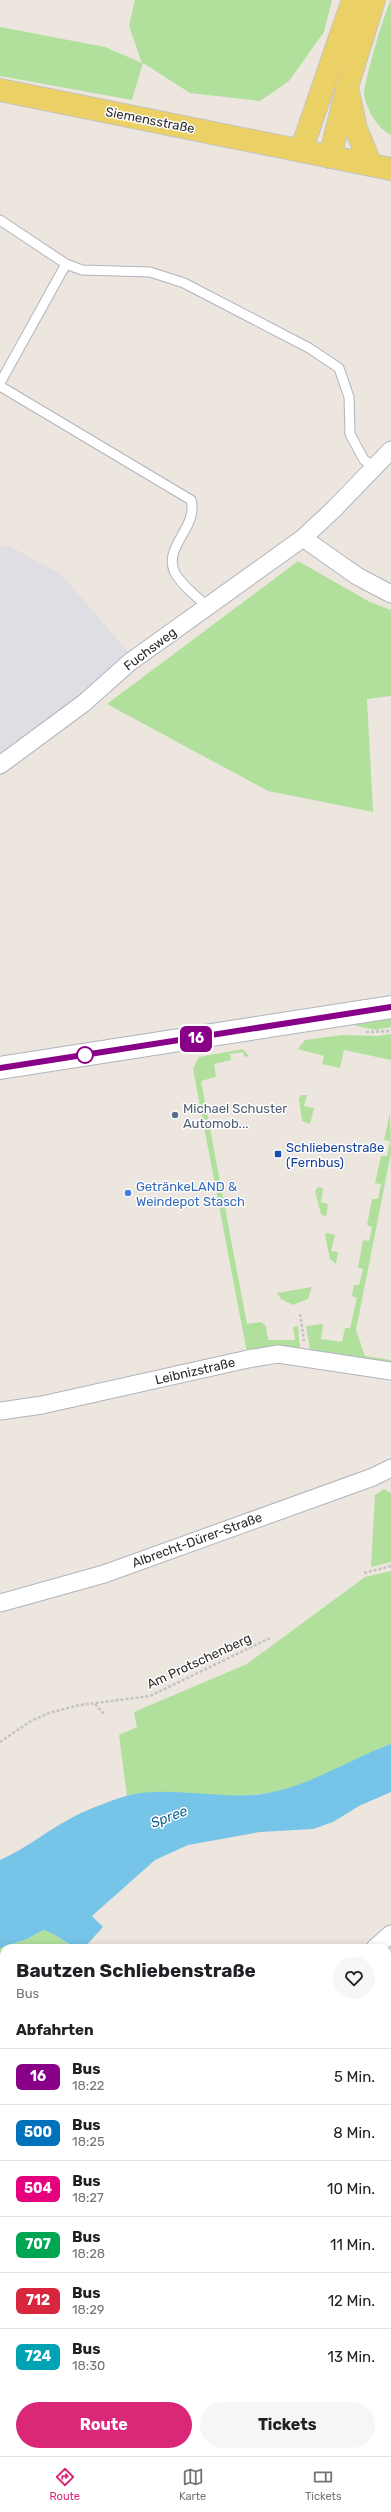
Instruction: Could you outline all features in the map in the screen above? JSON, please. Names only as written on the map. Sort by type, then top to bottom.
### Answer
[{"type":"main road","points":[[301,151],[353,0]]},
{"type":"main road","points":[[330,157],[347,87],[374,0]]},
{"type":"main road","points":[[347,87],[356,129],[381,167]]},
{"type":"main road","name":"Siemensstraße","points":[[0,90],[381,167]]},
{"type":"main road","points":[[0,1068],[391,1007]]},
{"type":"street","name":"Fuchsweg","points":[[0,765],[84,703],[130,662],[303,538],[376,467],[391,450]]},
{"type":"street","points":[[303,538],[357,576],[391,594]]},
{"type":"street","name":"Leibnizstraße","points":[[0,1411],[42,1405],[248,1359],[278,1354],[391,1371]]},
{"type":"street","name":"Albrecht-Dürer-Straße","points":[[0,1603],[104,1574],[374,1478],[391,1468]]},
{"type":"street","points":[[380,1944],[391,1934]]},
{"type":"lane","points":[[0,220],[66,264],[82,270],[150,272],[184,283],[309,348],[339,368],[349,397],[350,434],[364,460],[376,467]]},
{"type":"lane","points":[[66,264],[0,385],[191,500],[194,510],[192,519],[174,549],[172,562],[180,580],[207,607]]},
{"type":"path","points":[[300,1314],[306,1358]]},
{"type":"path","points":[[364,1573],[391,1566]]},
{"type":"path","name":"Am Protschenberg","points":[[0,1742],[31,1721],[49,1713],[80,1705],[150,1696],[270,1638]]},
{"type":"path","points":[[95,1704],[104,1714]]},
{"type":"shaded area","points":[[0,545],[11,547],[62,575],[129,653],[47,723],[0,758]]},
{"type":"green space","points":[[135,0],[332,0],[324,32],[289,81],[260,101],[190,93],[143,63],[132,100],[0,76],[0,27],[105,47],[142,63],[129,26]]},
{"type":"green space","points":[[391,0],[391,135],[381,128],[373,118],[364,95],[375,47]]},
{"type":"green space","points":[[298,561],[370,602],[391,610],[391,696],[367,699],[373,812],[268,791],[107,704]]},
{"type":"green space","points":[[391,1018],[391,1027],[376,1030],[353,1025]]},
{"type":"green space","points":[[391,1034],[391,1060],[344,1050],[340,1068],[322,1064],[324,1056],[298,1049],[305,1040],[343,1035],[377,1036]]},
{"type":"green space","points":[[243,1049],[249,1056],[244,1057],[243,1052],[230,1054],[231,1060],[214,1064],[216,1077],[201,1081],[247,1324],[261,1322],[266,1326],[268,1340],[295,1340],[293,1327],[298,1326],[300,1349],[247,1353],[193,1069],[199,1057]]},
{"type":"green space","points":[[301,1095],[307,1095],[304,1106],[314,1108],[310,1124],[302,1121],[299,1099]]},
{"type":"green space","points":[[390,1113],[391,1153],[356,1330],[365,1356],[391,1360],[391,1365],[310,1350],[306,1326],[323,1324],[321,1339],[342,1342],[345,1328],[350,1328],[357,1298],[352,1296],[354,1285],[359,1285],[363,1269],[358,1268],[363,1240],[369,1241],[372,1227],[367,1225],[372,1199],[378,1199],[381,1184],[375,1183],[381,1156],[387,1156],[390,1141],[384,1140]]},
{"type":"green space","points":[[318,1187],[323,1188],[321,1202],[328,1204],[326,1217],[321,1214],[315,1191]]},
{"type":"green space","points":[[327,1233],[335,1235],[331,1251],[338,1252],[336,1264],[330,1259],[325,1235]]},
{"type":"green space","points":[[312,1287],[308,1299],[293,1305],[281,1299],[277,1293]]},
{"type":"green space","points":[[384,1489],[391,1493],[391,1562],[371,1567],[375,1495]]},
{"type":"green space","points":[[391,1571],[391,1744],[311,1780],[278,1791],[261,1794],[227,1796],[161,1794],[127,1796],[119,1735],[137,1727],[134,1712],[247,1664],[365,1577]]},
{"type":"green space","points":[[43,1930],[52,1932],[68,1944],[12,1944],[27,1939]]},
{"type":"water","name":"Spree","points":[[391,1744],[391,1792],[359,1806],[333,1822],[313,1829],[260,1832],[188,1845],[155,1860],[92,1916],[103,1927],[88,1944],[70,1944],[54,1934],[43,1930],[27,1939],[12,1944],[0,1944],[0,1860],[75,1816],[114,1800],[141,1793],[175,1792],[228,1795],[262,1794],[312,1779]]},
{"type":"bus line","name":"16","points":[[0,1068],[328,1019],[391,1007]]},
{"type":"place","name":"Michael Schuster Automob...","points":[[175,1115]]},
{"type":"place","name":"Schliebenstraße (Fernbus)","points":[[278,1154]]},
{"type":"place","name":"GetränkeLAND & Weindepot Stasch","points":[[128,1193]]}]
